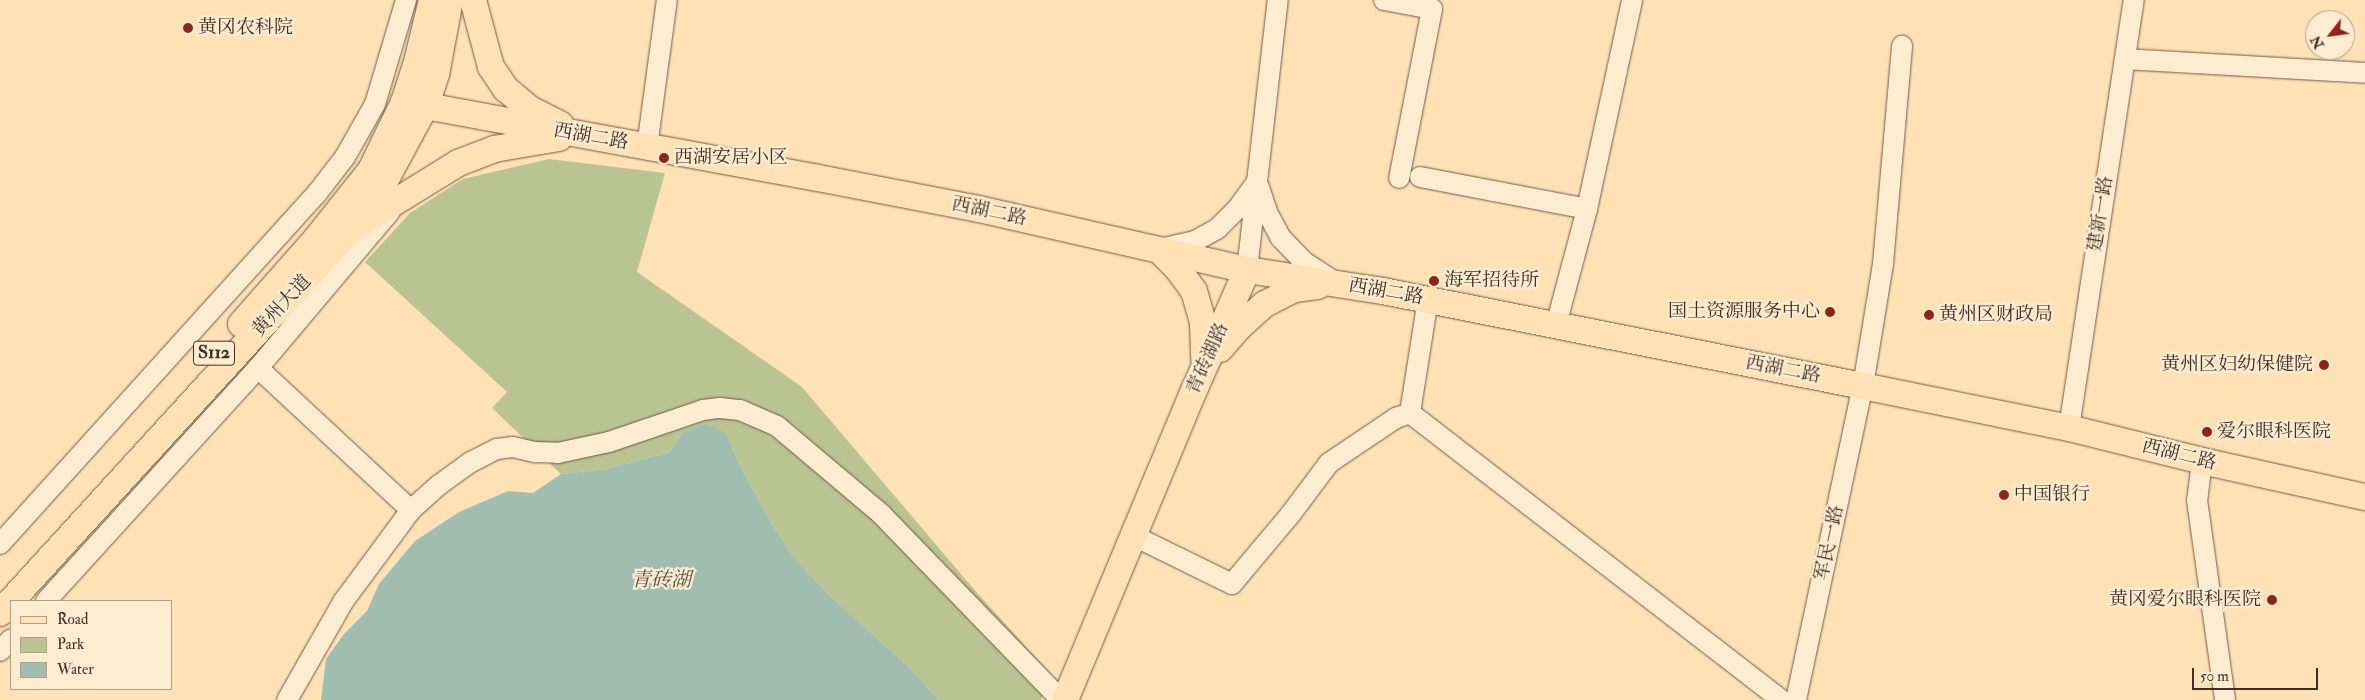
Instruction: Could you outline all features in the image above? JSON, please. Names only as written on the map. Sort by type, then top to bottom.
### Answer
[{"type":"main road","name":"黄州大道","points":[[12,600],[350,230],[387,177],[415,104],[416,66],[432,0]]},
{"type":"main road","name":"黄州大道","points":[[0,586],[316,239],[371,170],[436,74],[450,0]]},
{"type":"main road","points":[[473,0],[491,67],[506,89],[530,109],[581,134]]},
{"type":"main road","name":"西湖二路","points":[[415,104],[503,122],[581,134],[979,209],[1247,270],[1336,283],[1428,300],[1863,386],[2068,428],[2202,461],[2365,496]]},
{"type":"main road","points":[[350,230],[458,163],[494,149],[581,134]]},
{"type":"main road","points":[[1159,250],[1178,269],[1194,291],[1203,323],[1204,366]]},
{"type":"main road","name":"青砖湖路","points":[[1063,700],[1134,536],[1204,366],[1247,270]]},
{"type":"main road","points":[[1204,366],[1238,328],[1265,304],[1294,289],[1336,283]]},
{"type":"main road","name":"黄州大道","points":[[0,613],[10,602]]},
{"type":"street","points":[[0,544],[329,178],[369,117],[388,66],[406,0]]},
{"type":"street","points":[[480,0],[480,28]]},
{"type":"street","points":[[647,147],[667,0]]},
{"type":"street","name":"青砖湖路","points":[[1247,270],[1278,0]]},
{"type":"street","points":[[1384,0],[1432,9],[1399,178]]},
{"type":"street","points":[[1556,325],[1587,209],[1632,0]]},
{"type":"street","name":"建新一路","points":[[2068,428],[2134,0]]},
{"type":"street","name":"军民一路","points":[[1796,700],[1863,386],[1883,264],[1902,46]]},
{"type":"street","points":[[2125,59],[2365,73]]},
{"type":"street","points":[[1420,177],[1587,209]]},
{"type":"street","points":[[1159,250],[1195,241],[1218,228],[1238,208],[1257,181]]},
{"type":"street","points":[[1257,181],[1267,212],[1281,238],[1304,262],[1336,283]]},
{"type":"street","points":[[47,600],[258,368],[401,198]]},
{"type":"street","points":[[1410,413],[1428,300]]},
{"type":"street","points":[[258,368],[411,510]]},
{"type":"street","points":[[287,700],[343,602],[411,510],[439,485],[471,462],[497,449],[513,447],[535,452],[558,453],[609,442],[703,410],[720,408],[740,410],[777,426],[881,514],[1063,700]]},
{"type":"street","points":[[1134,536],[1232,584],[1290,515],[1329,463],[1396,418],[1410,413]]},
{"type":"street","points":[[1410,413],[1782,700]]},
{"type":"street","points":[[2202,461],[2197,500],[2225,700]]},
{"type":"street","points":[[0,651],[10,640]]},
{"type":"green space","points":[[549,159],[665,173],[637,272],[802,387],[978,594],[1051,674],[1041,700],[939,700],[909,667],[830,596],[794,558],[771,523],[739,464],[726,433],[682,433],[670,452],[607,469],[561,474],[492,408],[507,392],[365,262],[410,213],[463,179]]},
{"type":"water","name":"青砖湖","points":[[705,424],[726,433],[739,464],[771,523],[794,558],[830,596],[909,667],[939,700],[321,700],[326,659],[344,634],[367,611],[379,584],[415,541],[459,512],[508,491],[533,493],[561,474],[607,469],[670,452],[682,433]]},
{"type":"place","name":"黄冈农科院","points":[[188,28]]},
{"type":"place","name":"西湖安居小区","points":[[664,158]]},
{"type":"place","name":"海军招待所","points":[[1434,281]]},
{"type":"place","name":"国土资源服务中心","points":[[1830,312]]},
{"type":"place","name":"黄州区财政局","points":[[1929,315]]},
{"type":"place","name":"黄州区妇幼保健院","points":[[2324,365]]},
{"type":"place","name":"爱尔眼科医院","points":[[2207,432]]},
{"type":"place","name":"中国银行","points":[[2004,495]]},
{"type":"place","name":"黄冈爱尔眼科医院","points":[[2272,600]]}]
